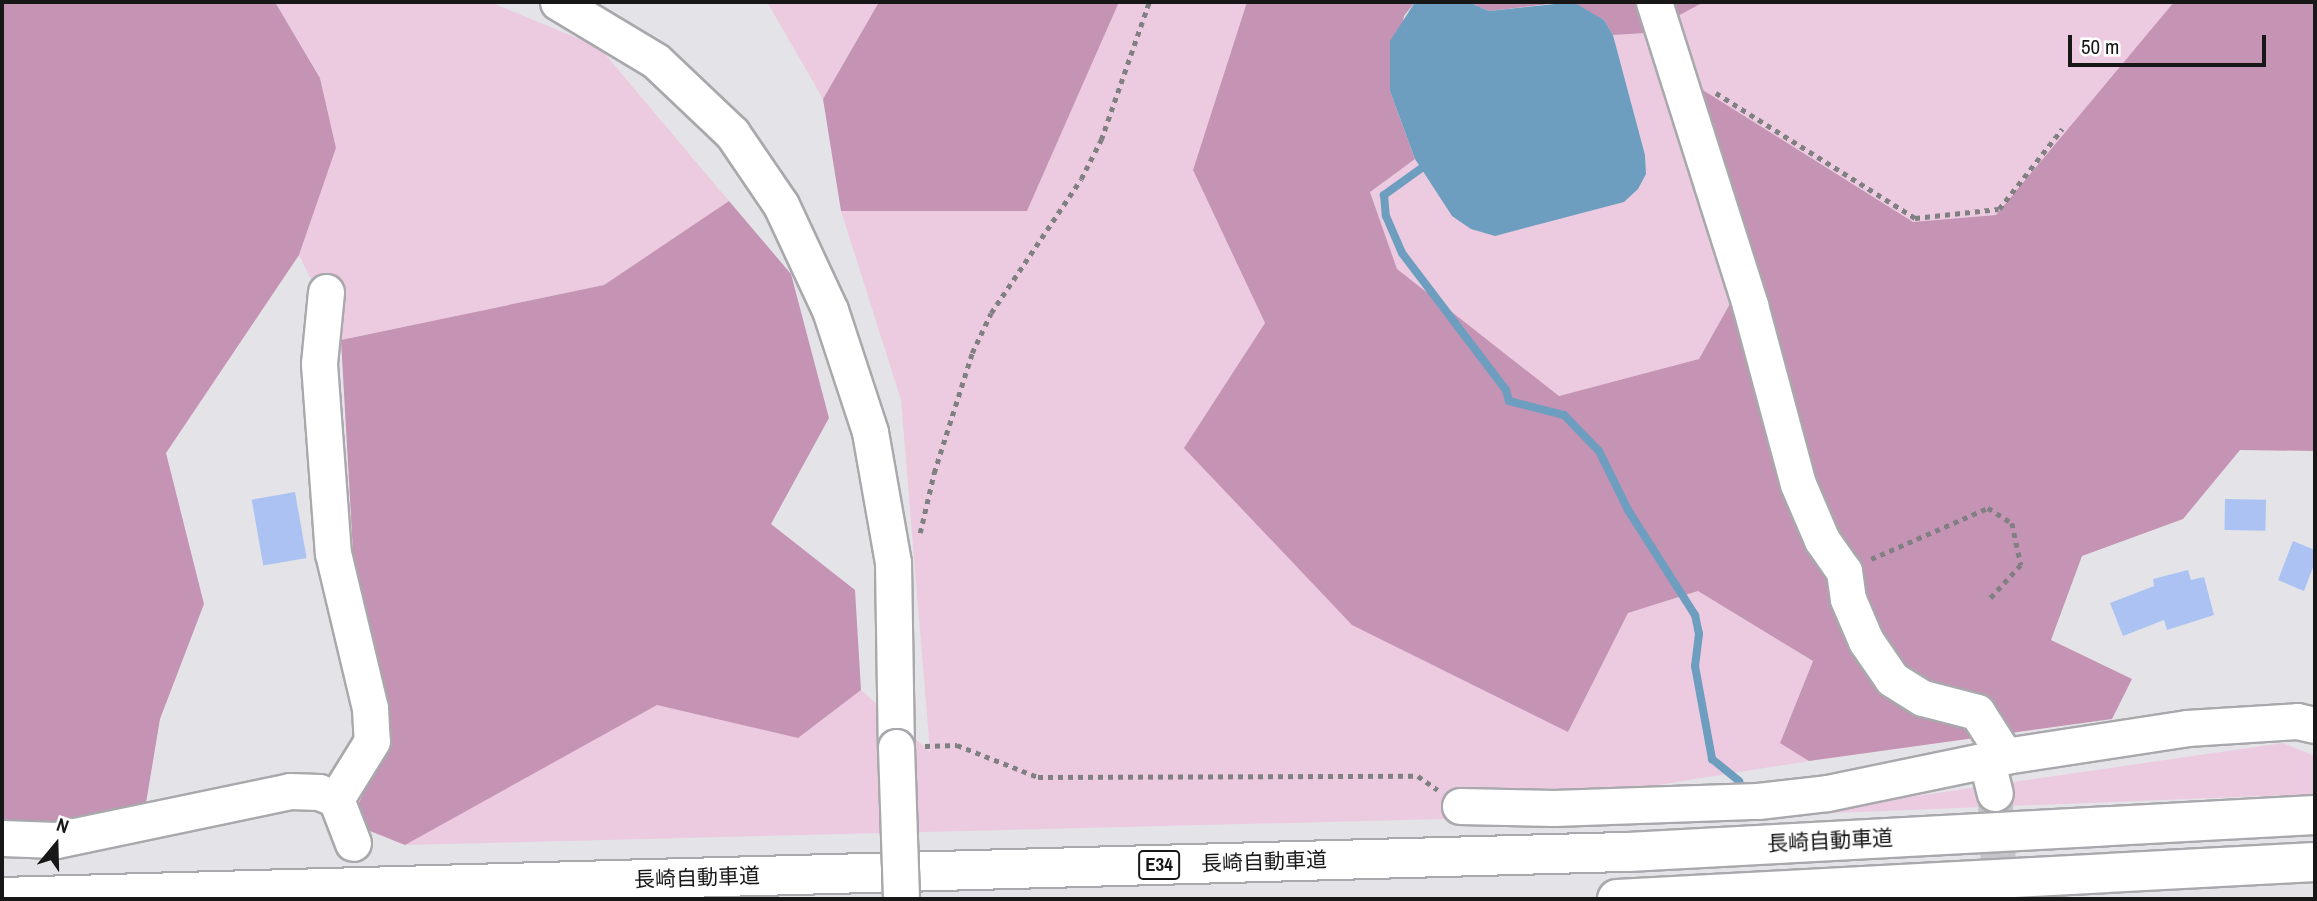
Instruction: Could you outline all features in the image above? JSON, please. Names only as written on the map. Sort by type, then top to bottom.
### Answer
[{"type":"highway","name":"長崎自動車道","points":[[2,897],[1628,852],[2315,815]]},
{"type":"highway","points":[[1617,899],[2315,862]]},
{"type":"street","points":[[558,2],[656,61],[732,133],[781,205],[830,310],[870,432],[893,563],[901,899]]},
{"type":"street","points":[[1654,2],[1750,305],[1798,484],[1822,540],[1844,572],[1848,599],[1866,641],[1892,679],[1923,698],[1978,712],[1996,770]]},
{"type":"street","points":[[326,292],[319,364],[333,553],[370,708],[372,741],[336,799]]},
{"type":"street","points":[[1460,806],[1554,808],[1758,801],[1996,770],[2187,728],[2297,721],[2315,725]]},
{"type":"street","points":[[2,838],[56,840],[290,791],[319,792],[336,799],[353,844]]},
{"type":"path","points":[[893,563],[915,552],[934,473],[972,353],[991,313],[1082,179],[1101,140],[1149,2]]},
{"type":"path","points":[[1673,67],[1915,218],[1999,209],[2062,130]]},
{"type":"path","points":[[1844,572],[1988,508],[2012,523],[2021,565],[1990,599]]},
{"type":"path","points":[[896,747],[957,745],[1038,777],[1418,776],[1460,806]]},
{"type":"shaded area","points":[[2,2],[275,2],[320,78],[336,148],[299,255],[166,453],[204,604],[160,719],[145,809],[51,824],[2,821]]},
{"type":"shaded area","points":[[275,2],[490,2],[599,47],[729,201],[604,285],[341,340],[299,255],[336,148],[320,77]]},
{"type":"shaded area","points":[[767,2],[879,2],[823,99]]},
{"type":"shaded area","points":[[879,2],[1119,2],[1027,211],[841,211],[823,99]]},
{"type":"shaded area","points":[[1119,2],[1247,2],[1193,170],[1265,323],[1184,448],[1568,732],[1628,613],[1698,591],[1813,661],[1780,742],[1809,761],[1445,819],[405,845],[657,704],[798,738],[861,690],[930,752],[901,400],[841,211],[1027,211]]},
{"type":"shaded area","points":[[1247,2],[1415,2],[1404,16],[1390,91],[1415,159],[1370,192],[1397,269],[1559,396],[1699,359],[1736,293],[1655,60],[1913,222],[1996,215],[2174,2],[2315,2],[2315,451],[2240,450],[2183,519],[2082,556],[2051,640],[2132,679],[2112,719],[1809,761],[1780,743],[1813,661],[1698,591],[1628,613],[1568,732],[1352,625],[1184,448],[1265,323],[1193,170]]},
{"type":"shaded area","points":[[1468,2],[1566,2],[1489,11]]},
{"type":"shaded area","points":[[1566,2],[1704,2],[1646,33],[1613,35],[1604,20]]},
{"type":"shaded area","points":[[1704,2],[2174,2],[1996,215],[1913,223],[1656,61],[1736,293],[1699,359],[1559,396],[1397,270],[1370,191],[1415,159],[1422,167],[1646,174],[1645,155],[1613,35],[1646,33]]},
{"type":"shaded area","points":[[729,201],[791,274],[829,418],[771,524],[855,590],[861,690],[798,738],[657,705],[405,845],[350,823],[390,734],[353,552],[341,340],[604,285]]},
{"type":"shaded area","points":[[2283,743],[2315,756],[2315,794],[1784,815]]},
{"type":"water","points":[[1415,2],[1468,2],[1489,11],[1573,2],[1604,20],[1613,35],[1645,155],[1646,174],[1638,189],[1624,202],[1495,236],[1471,229],[1452,216],[1415,159],[1390,91],[1390,41]]},
{"type":"building","points":[[295,492],[307,558],[263,566],[252,500]]},
{"type":"building","points":[[2225,499],[2266,500],[2265,531],[2224,530]]},
{"type":"building","points":[[2293,541],[2315,550],[2315,562],[2304,591],[2278,580]]},
{"type":"building","points":[[2188,570],[2191,580],[2204,577],[2214,615],[2167,630],[2164,620],[2123,636],[2110,603],[2154,586],[2153,579]]},
{"type":"waterway","points":[[1430,162],[1384,195],[1386,216],[1402,253],[1506,390],[1509,401],[1564,415],[1599,451],[1628,510],[1695,615],[1699,634],[1695,666],[1712,759],[1739,781]]},
{"type":"tunnel","points":[[1995,793],[2000,899]]}]
